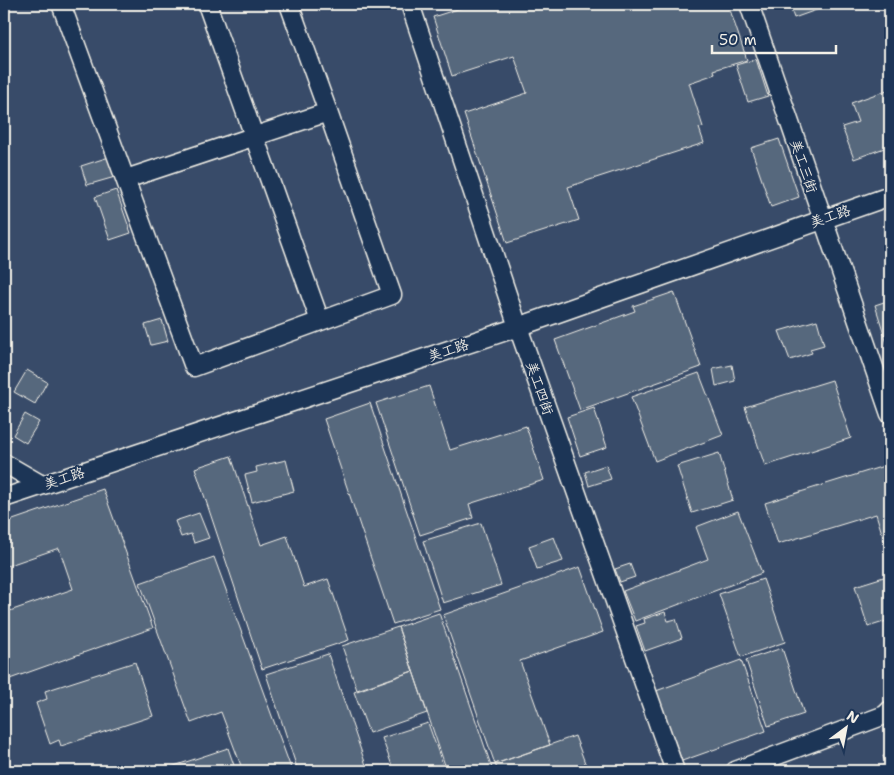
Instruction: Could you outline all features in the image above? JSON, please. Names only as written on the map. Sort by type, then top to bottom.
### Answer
[{"type":"street","points":[[61,4],[194,367],[392,295],[289,4]]},
{"type":"street","points":[[207,4],[320,321]]},
{"type":"street","name":"美工四街","points":[[410,4],[518,327],[674,771]]},
{"type":"street","name":"美工三街","points":[[749,4],[890,414]]},
{"type":"street","points":[[126,179],[328,112]]},
{"type":"street","name":"美工路","points":[[4,498],[518,327],[890,196]]},
{"type":"street","points":[[4,463],[42,485]]},
{"type":"street","points":[[734,771],[886,714],[890,710]]},
{"type":"shaded area","points":[[4,4],[890,4],[890,771],[4,771]]},
{"type":"building","points":[[473,4],[728,4],[747,60],[714,70],[715,74],[689,83],[703,127],[699,128],[704,143],[568,187],[579,220],[507,243],[464,114],[527,93],[514,56],[452,76],[433,17]]},
{"type":"building","points":[[789,4],[833,4],[794,18]]},
{"type":"building","points":[[756,59],[768,96],[748,102],[736,65]]},
{"type":"building","points":[[890,89],[890,146],[854,159],[842,127],[858,122],[851,103]]},
{"type":"building","points":[[779,139],[799,197],[771,207],[751,148]]},
{"type":"building","points":[[109,157],[115,177],[87,185],[81,166]]},
{"type":"building","points":[[116,190],[131,233],[110,240],[95,197]]},
{"type":"building","points":[[674,292],[701,367],[580,410],[555,340],[635,311],[633,306]]},
{"type":"building","points":[[890,300],[890,353],[875,305]]},
{"type":"building","points":[[162,320],[168,341],[151,345],[145,325]]},
{"type":"building","points":[[817,320],[824,345],[810,349],[812,353],[790,360],[779,331]]},
{"type":"building","points":[[732,365],[735,381],[716,386],[713,369]]},
{"type":"building","points":[[27,370],[47,382],[35,404],[14,392]]},
{"type":"building","points":[[699,373],[723,435],[655,461],[631,397]]},
{"type":"building","points":[[832,380],[851,438],[765,466],[745,407]]},
{"type":"building","points":[[429,386],[450,450],[526,426],[544,480],[469,504],[473,518],[420,535],[376,403]]},
{"type":"building","points":[[370,403],[440,609],[393,624],[324,419]]},
{"type":"building","points":[[594,408],[607,447],[580,456],[567,417]]},
{"type":"building","points":[[25,414],[39,422],[26,443],[13,435]]},
{"type":"building","points":[[719,453],[733,500],[692,513],[677,466]]},
{"type":"building","points":[[231,456],[261,545],[287,536],[304,587],[328,579],[349,640],[262,669],[195,468]]},
{"type":"building","points":[[286,460],[294,491],[252,502],[245,475],[257,472],[256,467]]},
{"type":"building","points":[[606,465],[611,479],[589,486],[585,472]]},
{"type":"building","points":[[884,466],[890,486],[890,559],[876,514],[778,544],[765,503]]},
{"type":"building","points":[[103,489],[153,628],[4,681],[4,613],[73,589],[59,548],[4,567],[4,523]]},
{"type":"building","points":[[738,511],[762,573],[635,621],[623,591],[708,559],[696,527]]},
{"type":"building","points":[[199,513],[209,538],[194,543],[191,534],[181,537],[175,521]]},
{"type":"building","points":[[481,523],[501,585],[443,603],[423,541]]},
{"type":"building","points":[[554,537],[563,561],[537,569],[529,546]]},
{"type":"building","points":[[214,557],[292,771],[243,771],[221,712],[191,723],[140,583]]},
{"type":"building","points":[[630,564],[635,577],[620,582],[615,569]]},
{"type":"building","points":[[580,567],[603,632],[520,661],[550,745],[495,764],[443,615]]},
{"type":"building","points":[[890,575],[890,620],[868,627],[855,586]]},
{"type":"building","points":[[763,579],[785,642],[741,657],[719,594]]},
{"type":"building","points":[[665,612],[668,621],[676,619],[682,638],[645,651],[636,626],[645,623],[644,619]]},
{"type":"building","points":[[439,613],[493,771],[447,771],[398,627]]},
{"type":"building","points":[[398,627],[413,671],[357,690],[342,646]]},
{"type":"building","points":[[782,648],[804,714],[768,726],[746,660]]},
{"type":"building","points":[[328,654],[368,771],[298,771],[266,674]]},
{"type":"building","points":[[741,660],[766,731],[682,761],[656,691]]},
{"type":"building","points":[[135,662],[153,716],[61,746],[59,740],[50,744],[36,703],[47,699],[45,691]]},
{"type":"building","points":[[413,671],[427,713],[369,733],[354,692]]},
{"type":"building","points":[[428,723],[445,771],[394,771],[382,738]]},
{"type":"building","points":[[575,736],[588,771],[498,771],[495,764]]},
{"type":"building","points":[[228,748],[236,771],[159,771]]},
{"type":"building","points":[[890,754],[890,771],[888,771],[883,756]]},
{"type":"building","points":[[846,765],[848,771],[826,771]]}]
